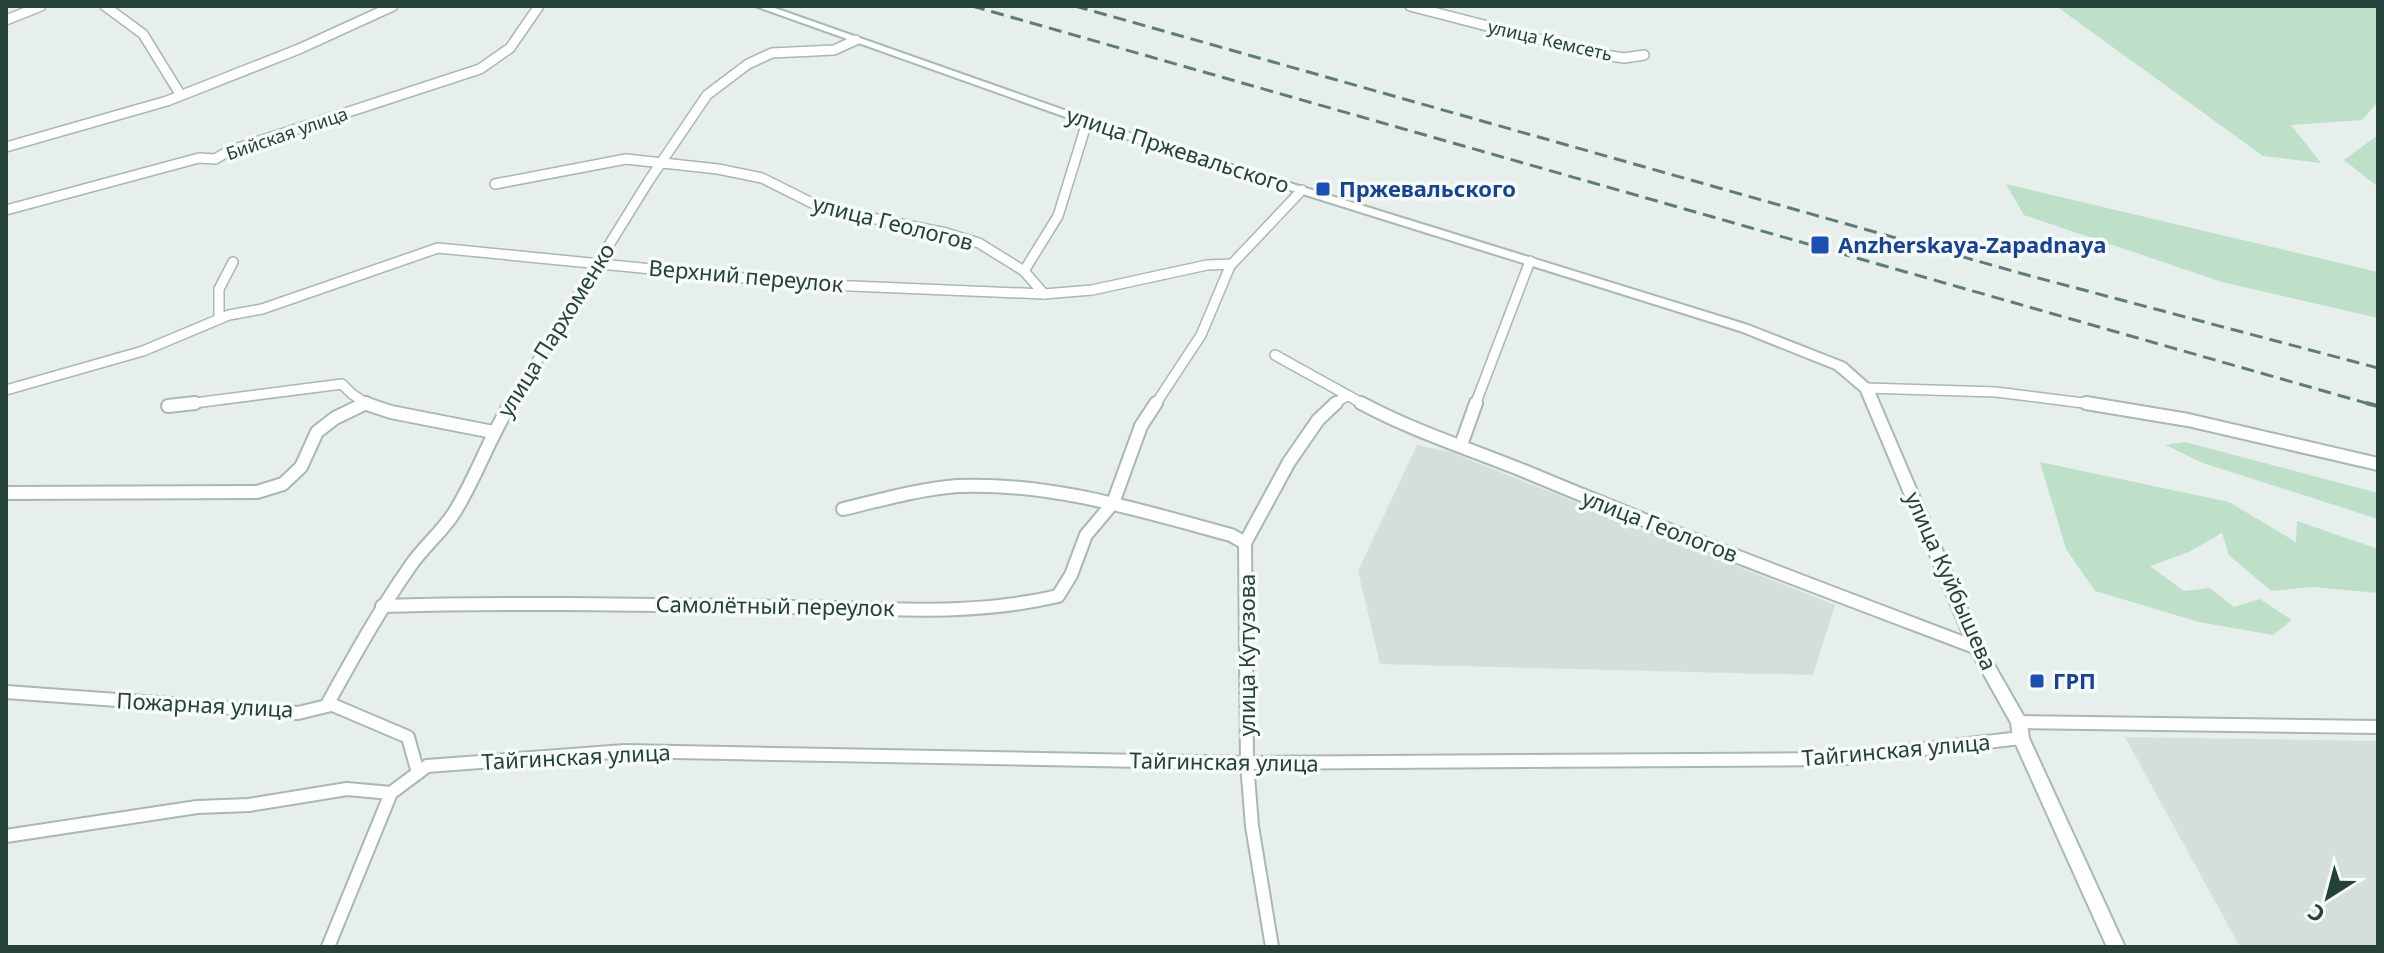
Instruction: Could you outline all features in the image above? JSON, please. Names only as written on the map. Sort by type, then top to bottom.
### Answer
[{"type":"street","points":[[6,20],[41,6]]},
{"type":"street","points":[[105,6],[143,34],[180,94]]},
{"type":"street","points":[[6,147],[153,105],[299,49],[393,6]]},
{"type":"street","name":"Бийская улица","points":[[6,210],[199,158],[215,159],[229,151],[480,69],[502,55],[539,6]]},
{"type":"street","name":"улица Пржевальского","points":[[760,6],[1087,122],[1809,351],[1840,366],[1866,388]]},
{"type":"street","name":"улица Кемсеть","points":[[1410,6],[1592,53],[1624,58],[1644,55]]},
{"type":"street","name":"улица Пархоменко","points":[[331,705],[328,703],[382,606],[415,559],[439,535],[456,510],[493,432],[707,95],[748,64],[772,53],[834,50],[856,40]]},
{"type":"street","points":[[1024,271],[1058,216],[1087,122]]},
{"type":"street","name":"улица Геологов","points":[[495,184],[626,159],[718,169],[762,178],[822,208],[946,233],[979,243],[1024,271],[1044,294]]},
{"type":"street","name":"Самолётный переулок","points":[[382,606],[513,602],[958,607],[1035,603],[1058,596],[1071,575],[1086,535],[1113,503],[1141,426],[1201,335],[1231,264],[1302,190]]},
{"type":"street","name":"Верхний переулок","points":[[6,390],[143,351],[219,319],[262,309],[438,248],[804,284],[1044,294]]},
{"type":"street","points":[[1461,445],[1500,333],[1530,261]]},
{"type":"street","points":[[219,319],[219,281],[233,262]]},
{"type":"street","points":[[1044,294],[1092,290],[1207,265],[1231,264]]},
{"type":"street","name":"улица Геологов","points":[[1275,355],[1402,425],[1461,445],[1645,522],[1977,648]]},
{"type":"street","points":[[168,406],[342,384],[366,403],[391,412],[451,421],[493,432]]},
{"type":"street","points":[[1866,388],[1991,391],[2162,414],[2378,464]]},
{"type":"street","name":"улица Куйбышева","points":[[1866,388],[1977,648],[2020,730],[2116,947]]},
{"type":"street","name":"улица Кутузова","points":[[1272,947],[1252,826],[1247,763],[1245,543],[1257,514],[1303,443],[1332,402],[1346,396]]},
{"type":"street","points":[[6,493],[257,492],[283,484],[301,467],[317,432],[335,418],[366,403]]},
{"type":"street","points":[[843,509],[888,498],[968,486],[1041,489],[1113,503],[1231,535],[1245,543]]},
{"type":"street","name":"Пожарная улица","points":[[6,692],[298,713],[331,705]]},
{"type":"street","points":[[328,947],[391,793],[422,769],[408,737],[331,705]]},
{"type":"street","name":"Тайгинская улица","points":[[422,769],[625,751],[1247,763],[1837,759],[2020,730],[2378,727]]},
{"type":"street","points":[[6,836],[197,807],[249,805],[347,789],[391,793]]},
{"type":"shaded area","points":[[1417,445],[1450,452],[1835,605],[1813,675],[1380,664],[1358,571]]},
{"type":"shaded area","points":[[2125,737],[2378,741],[2378,947],[2240,947]]},
{"type":"green space","points":[[2056,6],[2378,6],[2378,102],[2362,120],[2291,125],[2321,163],[2263,156]]},
{"type":"green space","points":[[2378,135],[2378,187],[2344,160]]},
{"type":"green space","points":[[2006,184],[2378,272],[2378,318],[2222,282],[2024,215]]},
{"type":"green space","points":[[2185,442],[2378,493],[2378,519],[2203,463],[2165,445]]},
{"type":"green space","points":[[2040,462],[2229,502],[2296,542],[2297,521],[2378,549],[2378,593],[2313,587],[2271,591],[2229,555],[2222,533],[2189,552],[2150,566],[2184,591],[2210,588],[2234,607],[2260,599],[2292,620],[2273,635],[2199,622],[2095,591],[2066,549]]},
{"type":"railway","points":[[972,6],[2373,405]]},
{"type":"railway","points":[[1075,6],[2027,275],[2378,368]]},
{"type":"railway","points":[[2366,403],[2378,406]]},
{"type":"place","name":"Пржевальского","points":[[1323,189]]},
{"type":"place","name":"Anzherskaya-Zapadnaya","points":[[1820,245]]},
{"type":"place","name":"ГРП","points":[[2037,681]]}]
